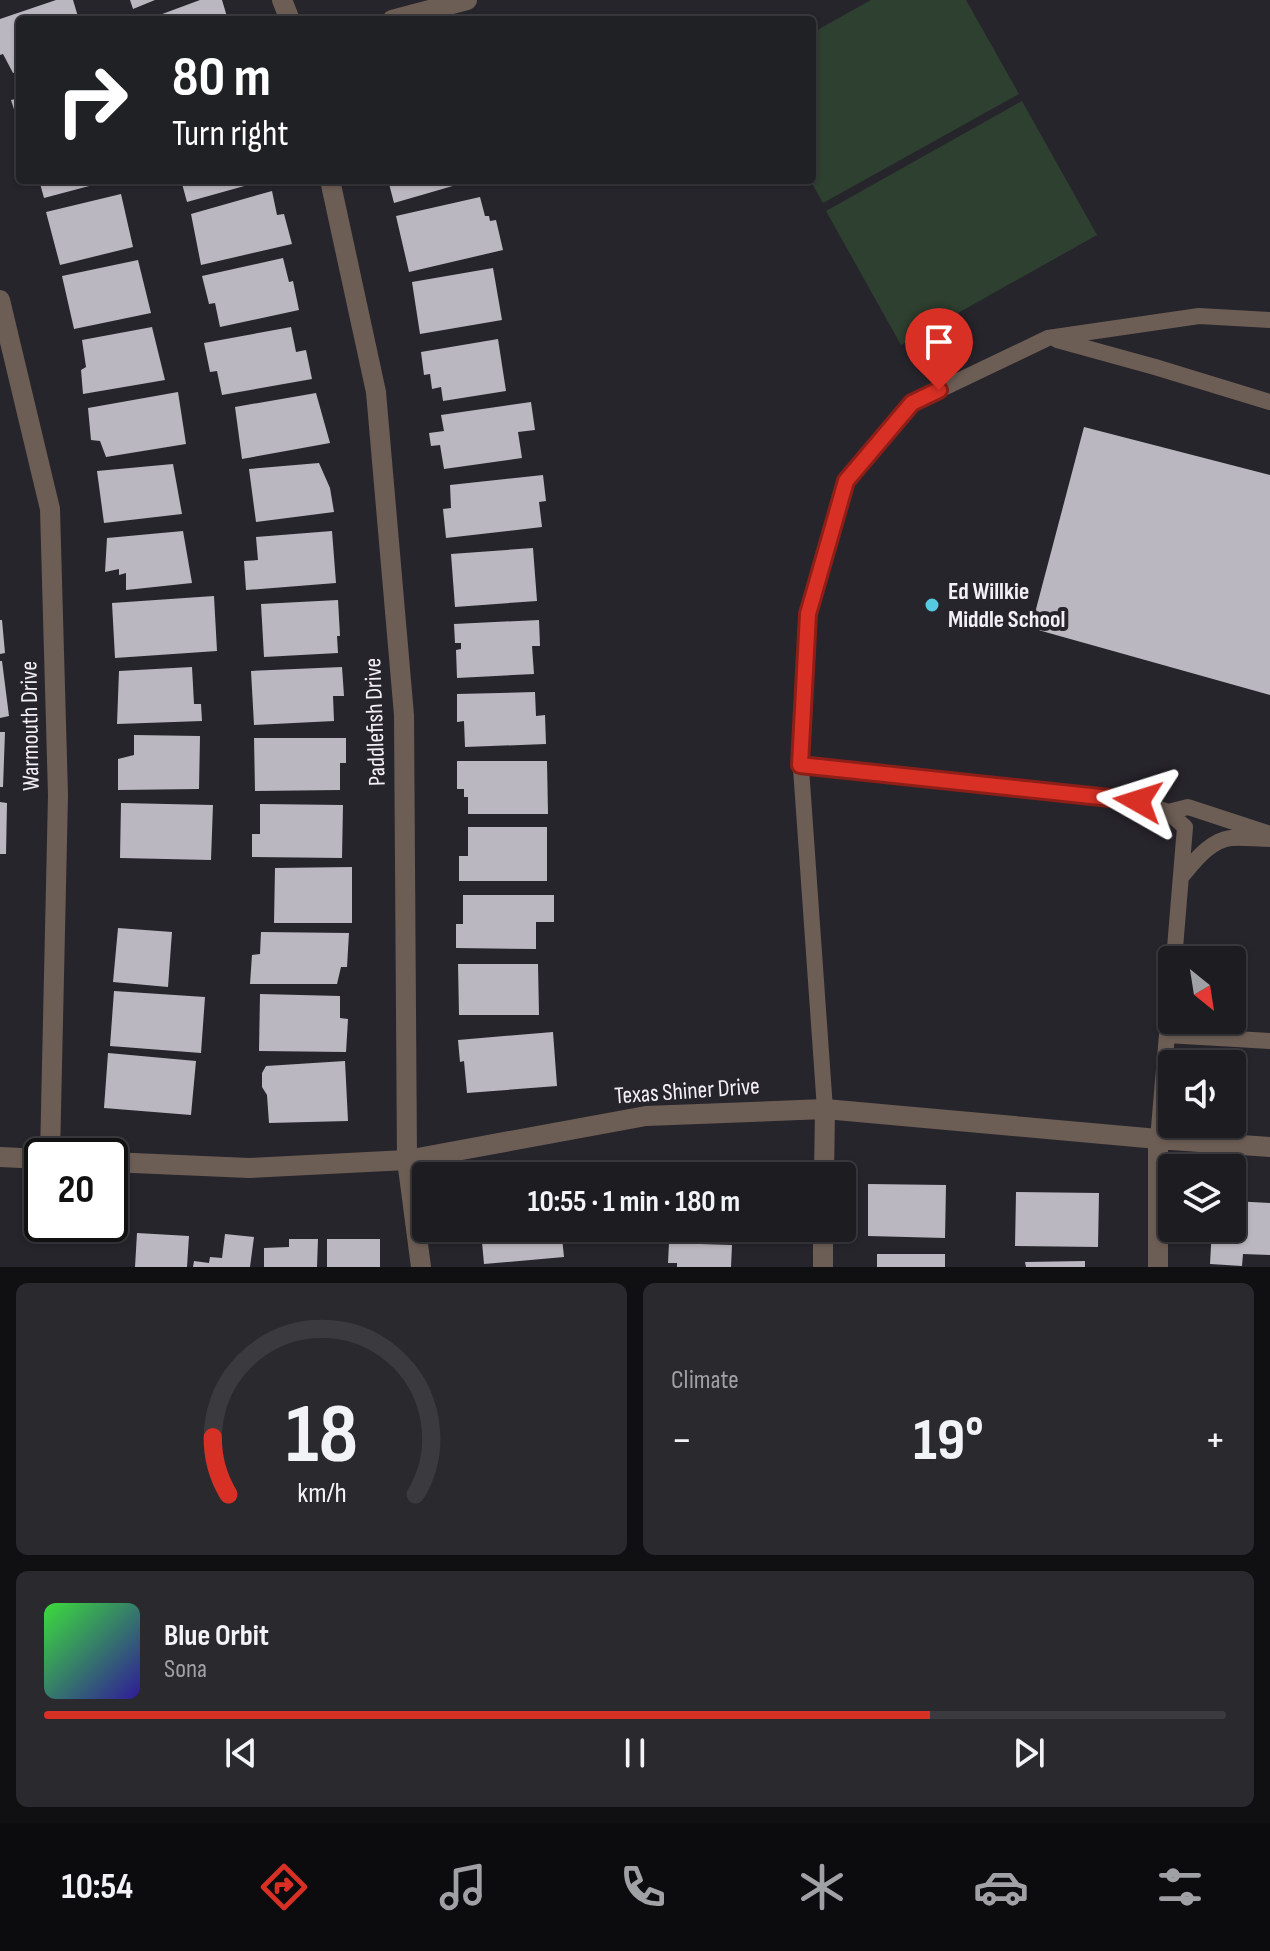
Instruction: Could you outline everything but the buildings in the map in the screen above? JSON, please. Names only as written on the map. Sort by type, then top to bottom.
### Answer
[{"type":"street","points":[[407,16],[467,0]]},
{"type":"street","name":"Paddlefish Drive","points":[[331,184],[376,392],[404,715],[407,1160],[421,1267]]},
{"type":"street","name":"Warmouth Drive","points":[[0,300],[50,509],[58,795],[50,1138]]},
{"type":"street","points":[[824,1162],[825,1109]]},
{"type":"street","name":"Texas Shiner Drive","points":[[128,1163],[249,1168],[407,1160],[646,1116],[825,1109],[1270,1147]]},
{"type":"street","points":[[1158,1139],[1158,1267]]},
{"type":"street","points":[[0,1157],[24,1158]]},
{"type":"street","points":[[823,1242],[823,1267]]},
{"type":"lane","points":[[825,1109],[800,765],[808,614],[846,481],[912,403],[1048,338],[1199,316],[1270,320]]},
{"type":"lane","points":[[1048,338],[1270,402]]},
{"type":"lane","points":[[800,765],[1138,801],[1168,812],[1185,827],[1175,946]]},
{"type":"lane","points":[[1168,812],[1188,807],[1270,836]]},
{"type":"lane","points":[[1181,877],[1212,845],[1229,838],[1270,836]]},
{"type":"lane","points":[[1158,1139],[1167,1035],[1270,1041]]},
{"type":"green space","points":[[871,0],[966,0],[1019,94],[823,203],[812,184],[816,184],[816,31]]},
{"type":"green space","points":[[1022,101],[1097,235],[901,345],[826,211]]},
{"type":"place","name":"Ed Willkie Middle School","points":[[932,605]]},
{"type":"route","points":[[939,390],[912,403],[846,481],[808,614],[800,765],[1138,801]]}]
